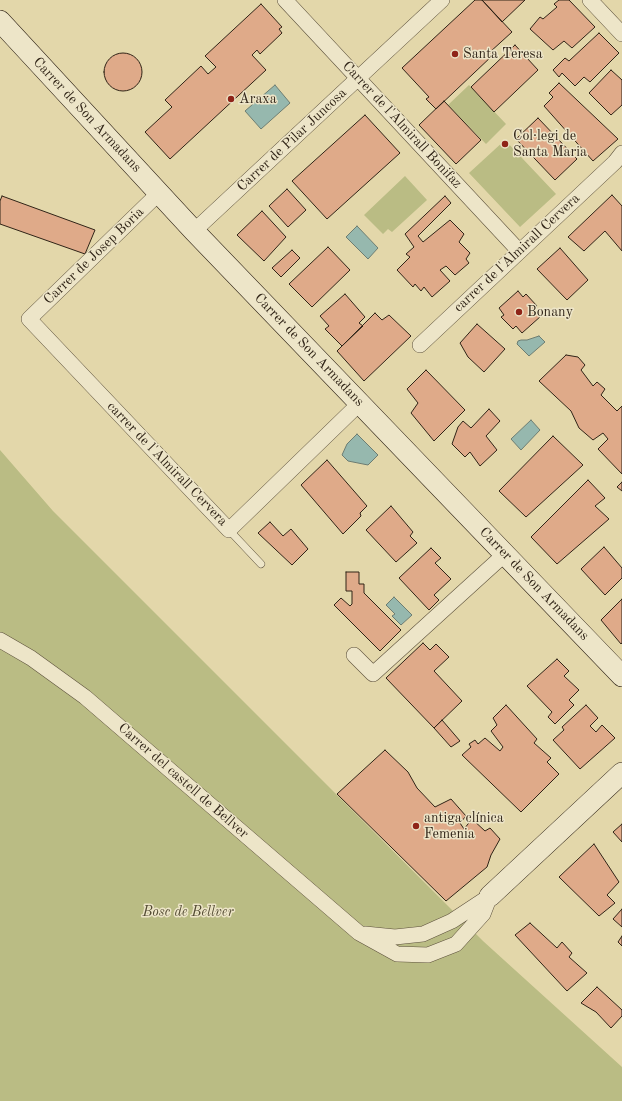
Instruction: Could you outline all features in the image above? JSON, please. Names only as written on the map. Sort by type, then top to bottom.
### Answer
[{"type":"street","name":"Carrer de l'Almirall Bonifaz","points":[[285,0],[519,251]]},
{"type":"street","name":"Carrer de Pilar Juncosa","points":[[194,231],[442,0]]},
{"type":"street","points":[[590,0],[622,34]]},
{"type":"street","name":"Carrer de Son Armadans","points":[[0,21],[194,231],[622,676]]},
{"type":"street","name":"carrer de l'Almirall Cervera","points":[[420,345],[519,251],[620,162]]},
{"type":"street","name":"Carrer de Josep Boria","points":[[29,319],[159,193]]},
{"type":"street","name":"carrer de l'Almirall Cervera","points":[[29,319],[229,530],[360,403]]},
{"type":"street","points":[[354,655],[372,674],[505,554]]},
{"type":"street","name":"Carrer del castell de Bellver","points":[[0,640],[31,658],[86,697],[359,933],[397,954],[428,955],[456,944],[483,914],[490,896]]},
{"type":"street","points":[[359,933],[395,937],[423,934],[452,921],[490,896],[622,773]]},
{"type":"lane","points":[[229,530],[261,564]]},
{"type":"green space","points":[[469,85],[506,124],[486,144],[448,105]]},
{"type":"green space","points":[[505,140],[556,194],[520,227],[469,173]]},
{"type":"green space","points":[[405,176],[427,200],[392,232],[388,229],[383,234],[364,215]]},
{"type":"green space","name":"Bosc de Bellver","points":[[0,450],[53,511],[483,941],[622,1067],[622,1101],[0,1101]]},
{"type":"water","points":[[275,85],[290,103],[261,129],[245,111]]},
{"type":"water","points":[[357,226],[378,248],[368,259],[346,237]]},
{"type":"water","points":[[539,336],[545,342],[529,356],[517,344],[518,341]]},
{"type":"water","points":[[531,420],[540,430],[521,450],[511,439]]},
{"type":"water","points":[[357,434],[378,455],[368,465],[348,461],[342,455],[347,444]]},
{"type":"water","points":[[394,597],[412,615],[401,625],[392,616],[395,614],[386,605]]},
{"type":"building","name":"Santa Teresa","points":[[475,0],[482,0],[512,32],[490,52],[493,55],[436,109],[426,99],[429,97],[402,68]]},
{"type":"building","points":[[482,0],[525,0],[502,22]]},
{"type":"building","points":[[559,0],[569,0],[595,27],[572,48],[564,41],[553,50],[530,29],[540,17],[543,19],[557,7],[554,4]]},
{"type":"building","points":[[261,4],[282,27],[279,29],[282,33],[260,54],[257,50],[252,55],[266,70],[170,159],[145,132],[172,107],[165,100],[201,66],[208,74],[216,67],[205,56]]},
{"type":"building","points":[[599,33],[619,53],[590,82],[584,77],[575,86],[562,73],[559,77],[553,70],[565,58],[569,61]]},
{"type":"building","points":[[515,45],[538,70],[494,112],[471,87]]},
{"type":"building","points":[[119,53],[127,53],[137,58],[141,65],[141,79],[137,86],[127,91],[119,91],[109,86],[107,83],[104,76],[104,68],[109,58],[112,56]]},
{"type":"building","points":[[611,70],[622,80],[622,105],[611,115],[589,93]]},
{"type":"building","points":[[559,83],[618,139],[593,161],[544,106],[553,97],[549,93]]},
{"type":"building","points":[[444,101],[481,140],[456,164],[419,125]]},
{"type":"building","points":[[365,115],[400,153],[327,219],[292,181]]},
{"type":"building","points":[[538,118],[577,159],[555,180],[516,139]]},
{"type":"building","points":[[287,189],[306,210],[288,227],[269,206]]},
{"type":"building","points":[[612,195],[622,206],[622,251],[605,231],[584,251],[568,237]]},
{"type":"building","points":[[2,196],[95,230],[85,254],[0,224],[0,201]]},
{"type":"building","points":[[445,196],[451,203],[418,236],[423,242],[450,220],[464,234],[459,242],[470,253],[466,259],[469,263],[455,275],[446,266],[440,270],[450,281],[432,297],[424,287],[421,291],[415,284],[413,287],[397,270],[410,257],[406,254],[414,247],[405,234]]},
{"type":"building","points":[[262,211],[286,237],[264,261],[237,235]]},
{"type":"building","points":[[328,247],[350,270],[312,307],[289,284]]},
{"type":"building","points":[[560,248],[588,280],[567,300],[537,269]]},
{"type":"building","points":[[292,250],[300,258],[281,277],[272,268]]},
{"type":"building","name":"Bonany","points":[[518,291],[523,297],[526,294],[537,306],[534,309],[541,316],[522,333],[516,326],[513,329],[501,317],[504,315],[499,308]]},
{"type":"building","points":[[345,294],[365,317],[359,323],[363,326],[342,346],[325,329],[329,326],[320,316]]},
{"type":"building","points":[[375,313],[382,320],[389,315],[411,336],[364,381],[337,351]]},
{"type":"building","points":[[477,324],[505,349],[484,372],[468,357],[460,343]]},
{"type":"building","points":[[566,355],[578,357],[585,365],[581,370],[593,386],[597,382],[605,389],[601,395],[617,411],[622,406],[622,474],[598,449],[608,439],[603,433],[593,440],[579,428],[571,411],[539,381]]},
{"type":"building","points":[[426,370],[465,410],[434,441],[411,413],[418,403],[407,389]]},
{"type":"building","points":[[489,409],[500,421],[486,436],[497,450],[480,466],[470,452],[465,457],[452,444],[458,427],[463,421],[471,428]]},
{"type":"building","points":[[553,436],[583,465],[526,517],[499,491]]},
{"type":"building","points":[[327,460],[367,506],[360,513],[361,516],[343,534],[301,485]]},
{"type":"building","points":[[588,480],[605,498],[595,506],[609,519],[557,564],[531,537]]},
{"type":"building","points":[[622,482],[622,491],[617,487]]},
{"type":"building","points":[[391,506],[413,532],[410,536],[417,543],[396,562],[366,530]]},
{"type":"building","points":[[270,522],[283,536],[291,529],[308,549],[292,565],[258,533]]},
{"type":"building","points":[[604,547],[622,568],[622,578],[605,595],[581,569]]},
{"type":"building","points":[[431,548],[441,558],[435,563],[451,579],[434,595],[439,600],[429,610],[399,578]]},
{"type":"building","points":[[346,572],[359,572],[359,584],[364,584],[364,593],[401,630],[380,651],[334,605],[341,598],[350,606],[352,604],[352,591],[346,591]]},
{"type":"building","points":[[622,599],[622,643],[621,644],[601,620]]},
{"type":"building","points":[[423,643],[430,650],[436,644],[449,657],[434,671],[462,701],[434,728],[386,678]]},
{"type":"building","points":[[557,659],[569,671],[564,676],[579,690],[569,700],[574,705],[555,724],[548,717],[552,712],[527,686]]},
{"type":"building","points":[[506,705],[537,739],[534,743],[551,758],[547,762],[559,774],[521,812],[462,755],[471,747],[469,744],[475,740],[478,744],[485,738],[500,751],[503,747],[491,731],[497,725],[493,718]]},
{"type":"building","points":[[586,705],[598,718],[590,726],[596,732],[602,725],[615,738],[580,769],[553,740],[564,730],[562,727]]},
{"type":"building","points":[[442,720],[460,741],[451,747],[434,728]]},
{"type":"building","name":"antiga clínica Femenia","points":[[385,750],[408,772],[417,788],[435,807],[451,799],[466,816],[460,823],[464,829],[472,819],[485,831],[490,828],[500,839],[491,855],[487,867],[446,901],[337,794]]},
{"type":"building","points":[[622,824],[622,842],[613,832]]},
{"type":"building","points":[[594,844],[619,882],[607,895],[615,903],[599,916],[559,877]]},
{"type":"building","points":[[622,909],[622,927],[613,919]]},
{"type":"building","points":[[530,923],[557,948],[562,942],[572,953],[569,957],[587,973],[567,991],[515,935]]},
{"type":"building","points":[[622,936],[622,946],[618,942]]},
{"type":"building","points":[[597,987],[622,1010],[622,1016],[611,1028],[596,1012],[581,1003]]},
{"type":"place","name":"Santa Teresa","points":[[455,54]]},
{"type":"place","name":"Araxa","points":[[231,99]]},
{"type":"place","name":"Col·legi de Santa Maria","points":[[505,144]]},
{"type":"place","name":"Bonany","points":[[519,312]]},
{"type":"place","name":"antiga clínica Femenia","points":[[416,826]]}]
